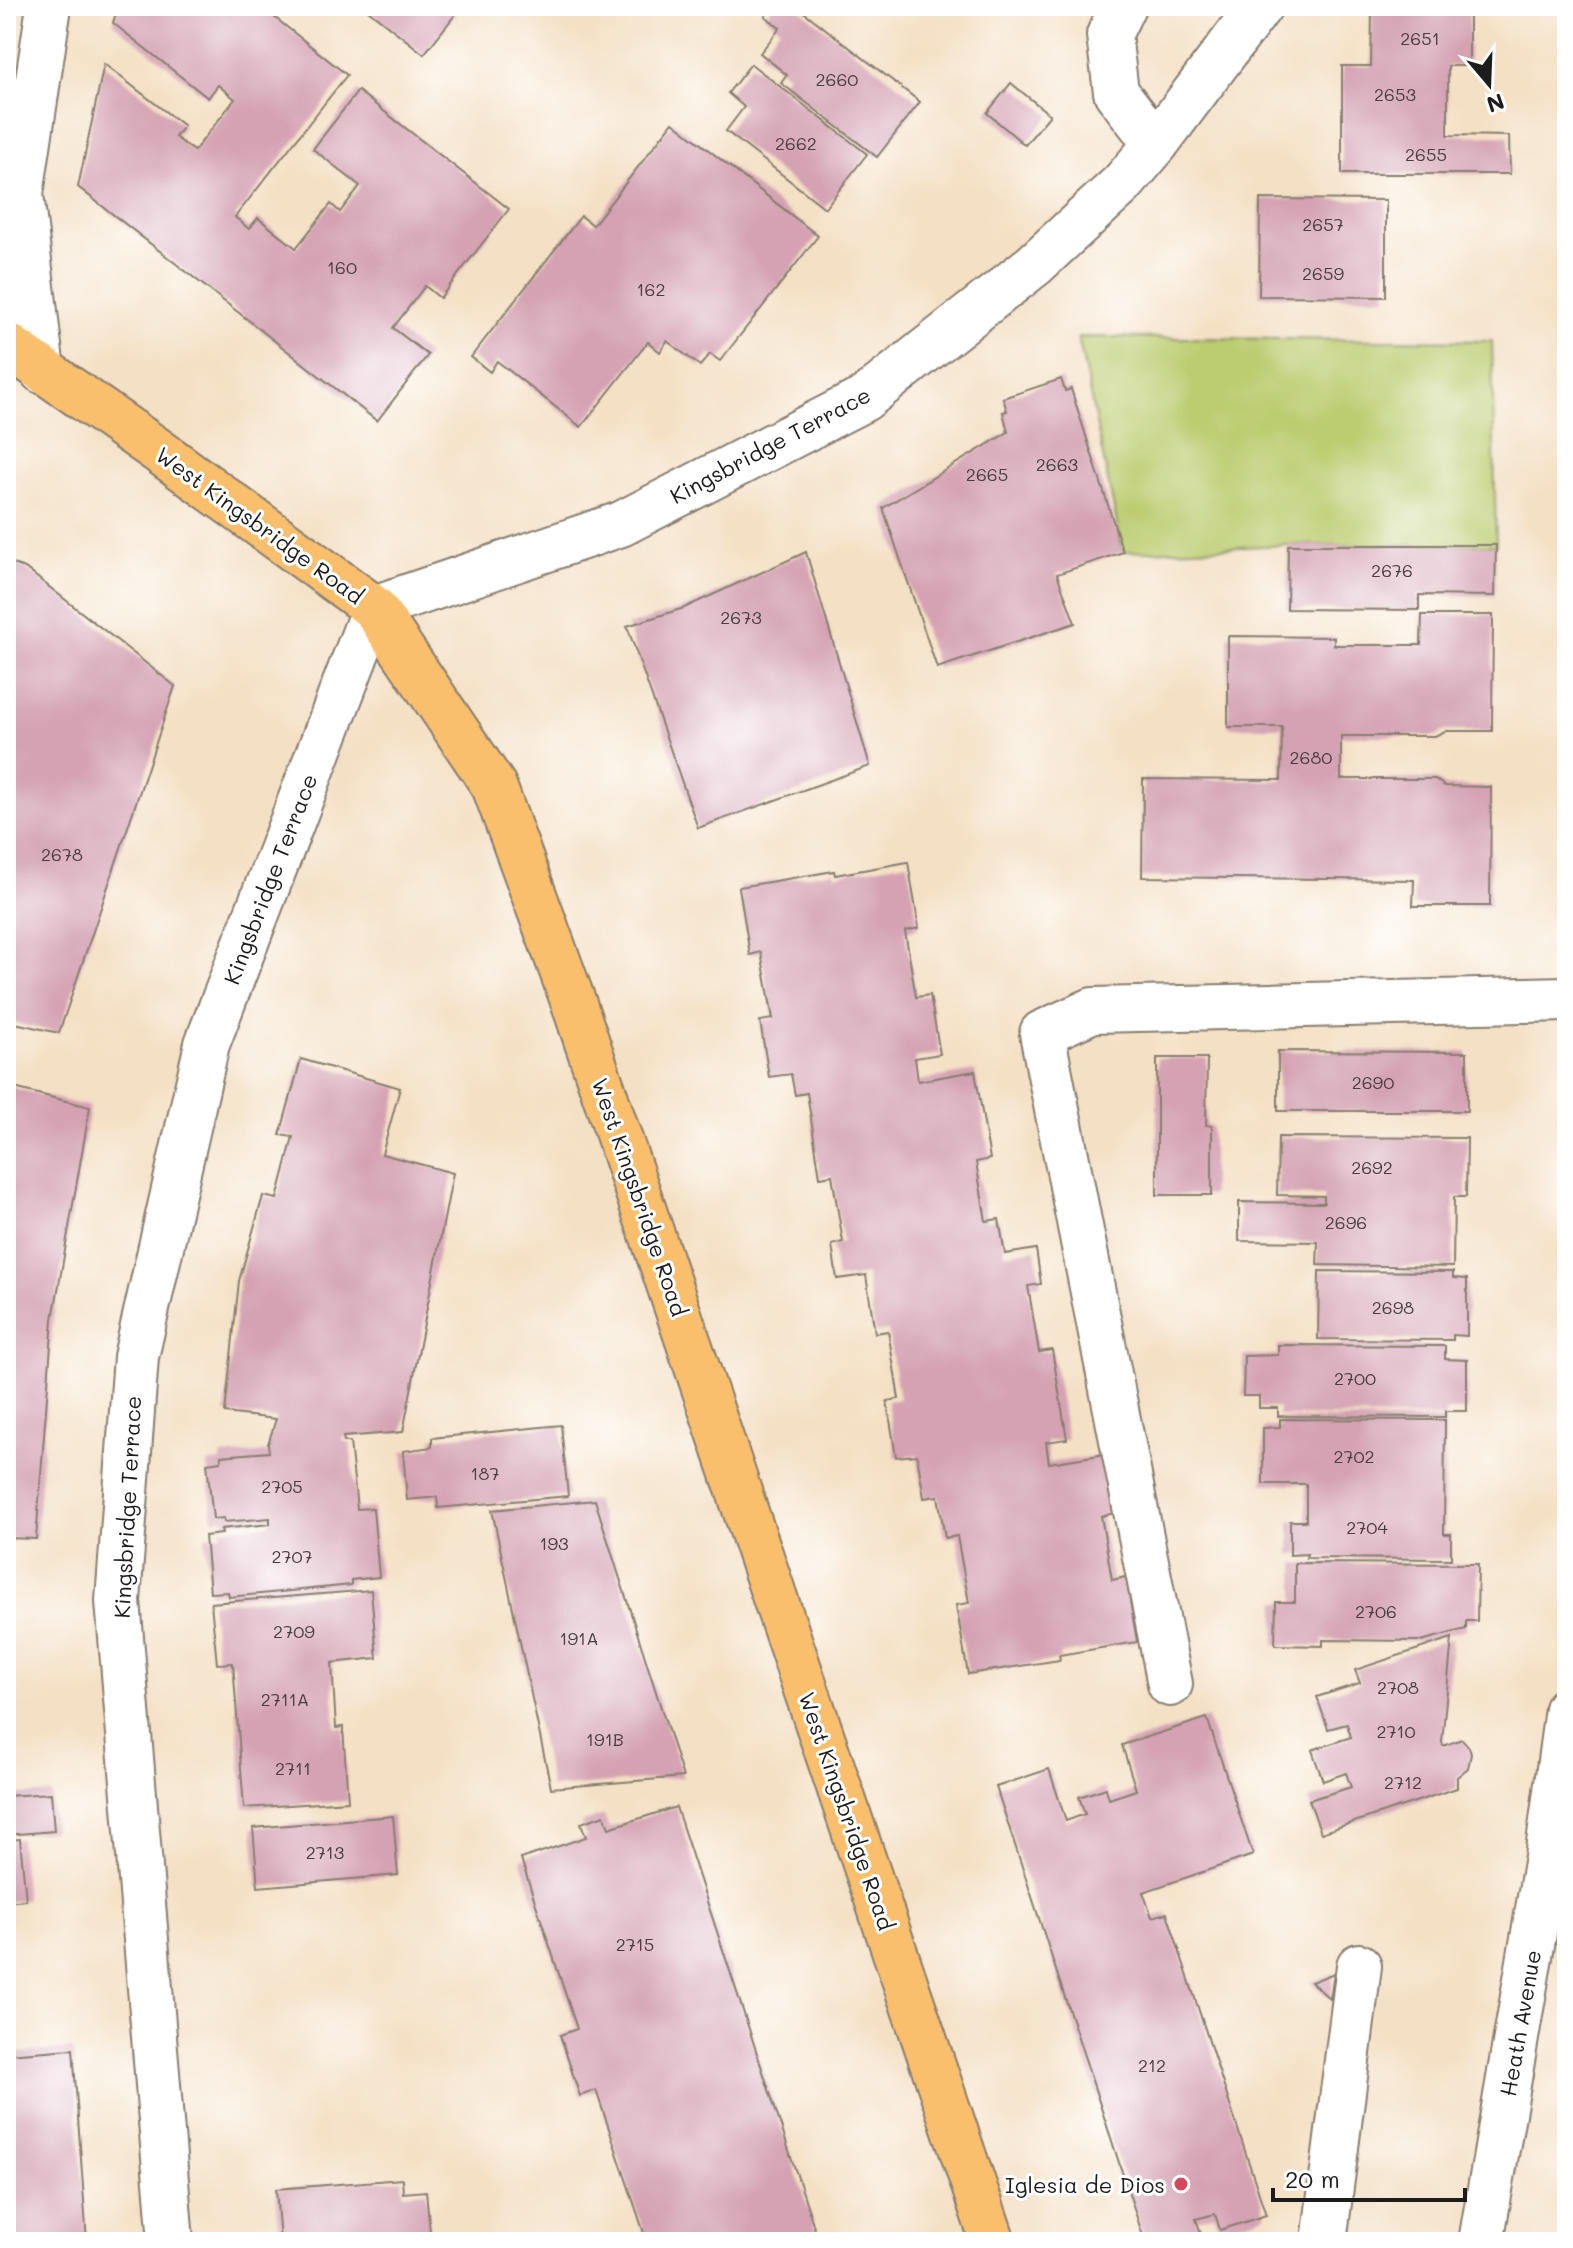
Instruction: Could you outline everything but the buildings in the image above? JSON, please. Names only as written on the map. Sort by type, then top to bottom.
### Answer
[{"type":"main road","name":"West Kingsbridge Road","points":[[6,344],[374,608],[494,786],[573,1001],[993,2242]]},
{"type":"street","points":[[42,371],[21,194],[49,6]]},
{"type":"street","points":[[1123,6],[1109,35],[1116,92],[1156,144]]},
{"type":"street","name":"Kingsbridge Terrace","points":[[171,2242],[118,1601],[136,1357],[207,1044],[374,608],[621,524],[864,399],[1034,265],[1122,184],[1260,6]]},
{"type":"street","points":[[1170,1684],[1042,1033],[1093,1010],[1567,999]]},
{"type":"street","name":"Heath Avenue","points":[[1481,2242],[1548,1851],[1567,1709]]},
{"type":"street","points":[[1324,2242],[1359,1966]]},
{"type":"green space","points":[[1078,337],[1492,341],[1496,545],[1288,545],[1123,552]]},
{"type":"place","name":"Iglesia de Dios","points":[[1181,2184]]}]
